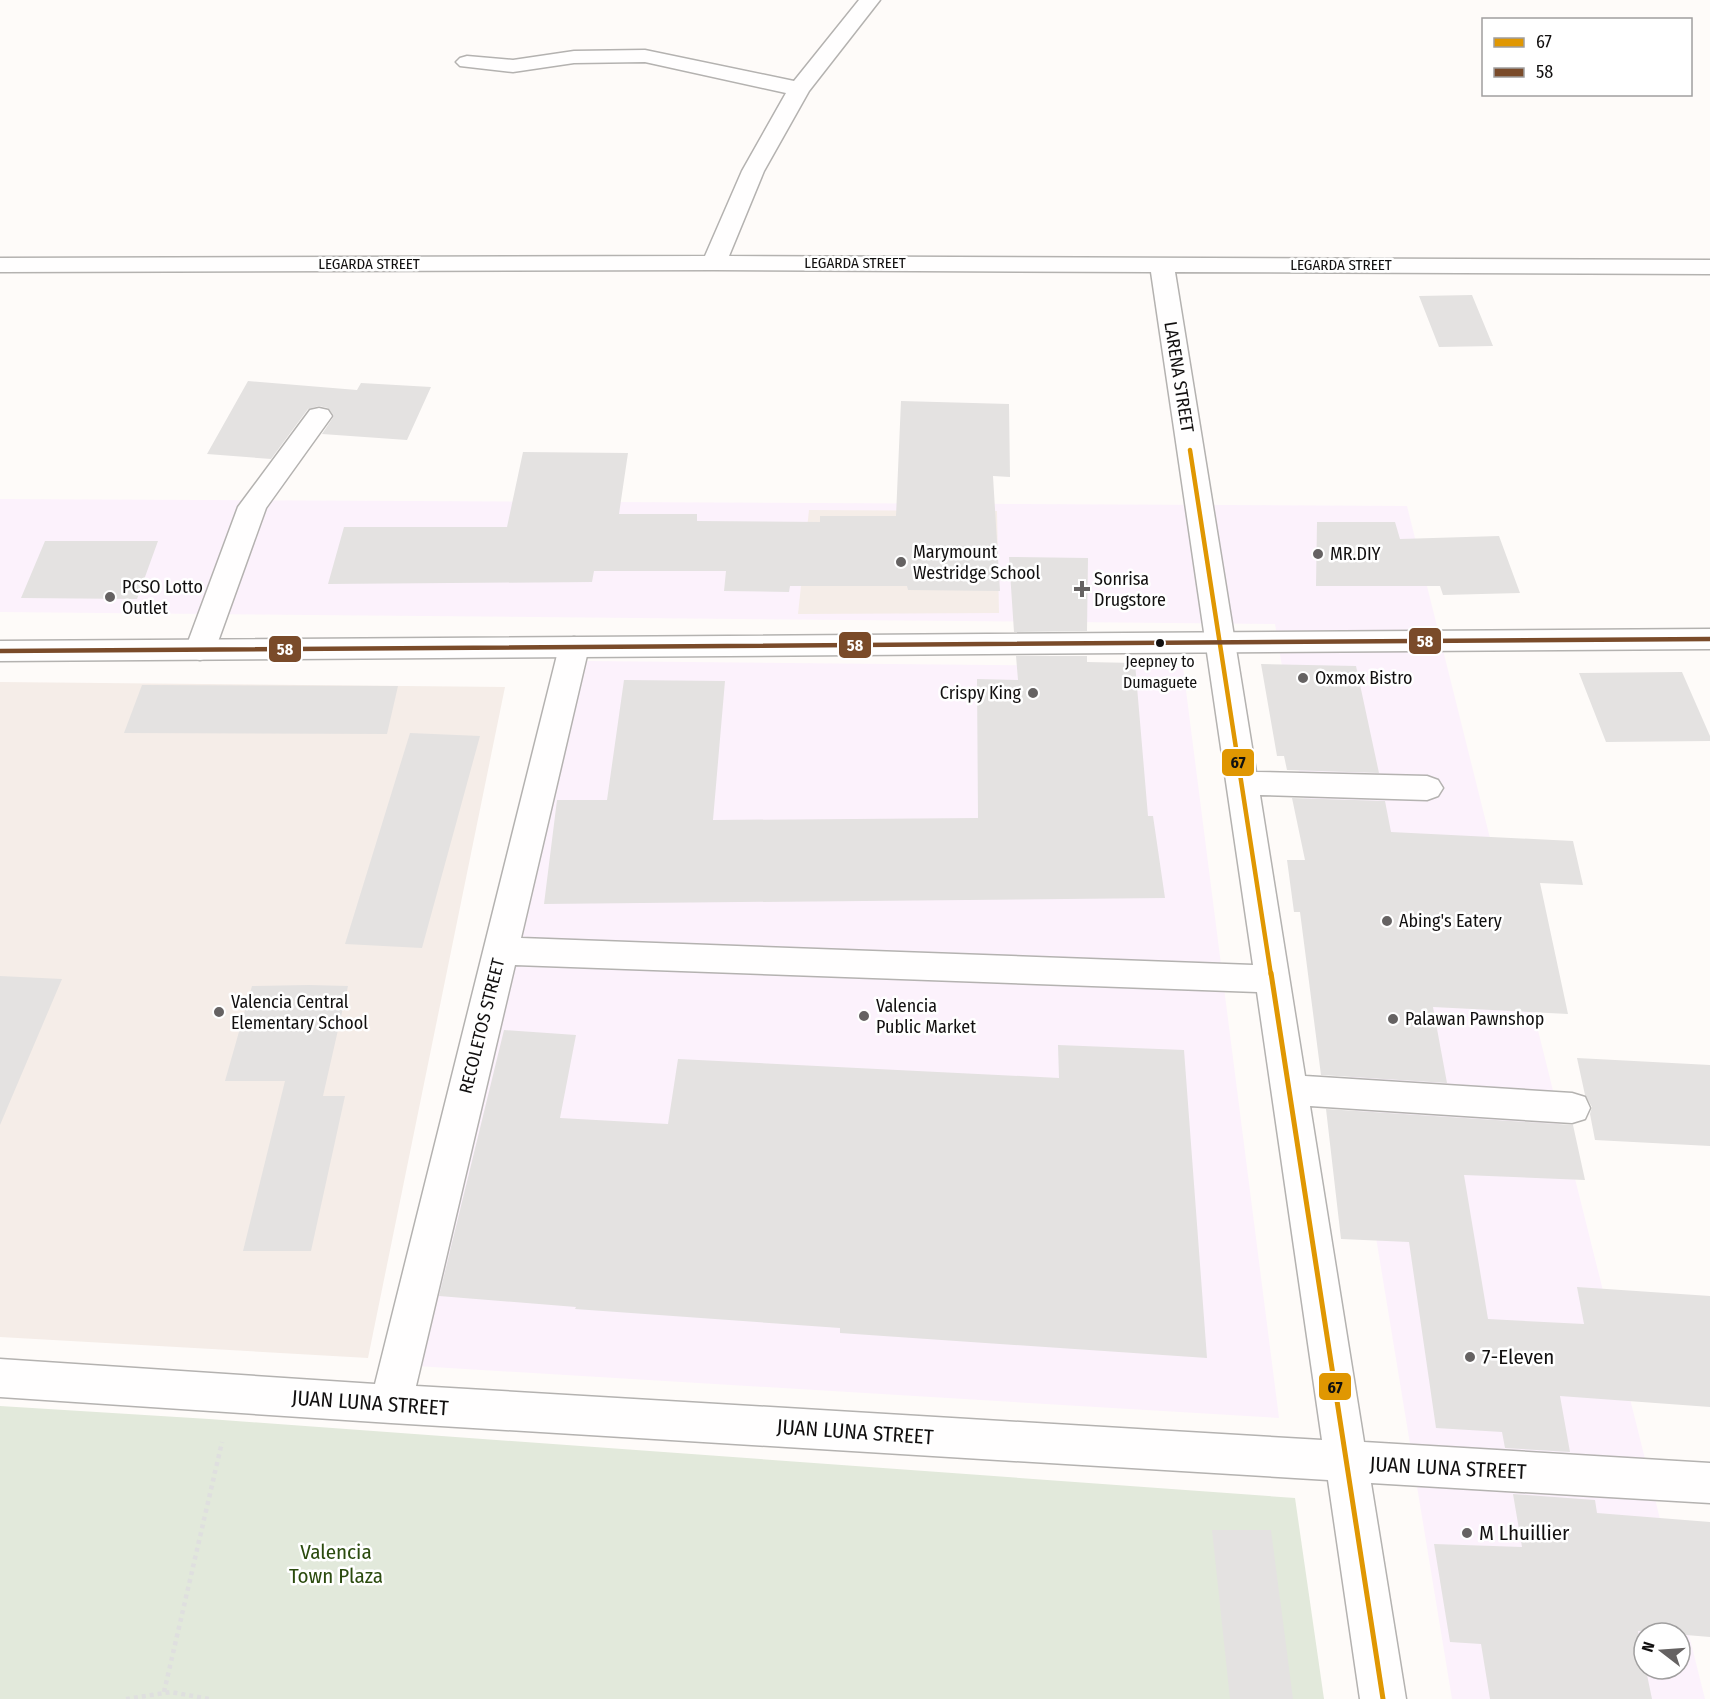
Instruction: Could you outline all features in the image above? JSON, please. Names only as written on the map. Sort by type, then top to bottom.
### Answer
[{"type":"street","points":[[714,263],[753,171],[799,89],[870,0]]},
{"type":"street","points":[[467,62],[513,66],[574,57],[645,56],[799,89]]},
{"type":"street","name":"LEGARDA STREET","points":[[0,265],[1162,264],[1707,272]]},
{"type":"street","name":"LARENA STREET","points":[[1162,264],[1383,1699]]},
{"type":"street","points":[[200,650],[252,507],[319,416]]},
{"type":"street","points":[[0,651],[1710,639]]},
{"type":"street","name":"RECOLETOS STREET","points":[[391,1404],[574,647]]},
{"type":"street","points":[[1242,783],[1427,788]]},
{"type":"street","points":[[500,951],[1272,979]]},
{"type":"street","points":[[1290,1090],[1572,1108]]},
{"type":"street","name":"JUAN LUNA STREET","points":[[0,1378],[391,1404],[1710,1483]]},
{"type":"path","points":[[164,1692],[218,1459]]},
{"type":"path","points":[[126,1699],[171,1692],[209,1699]]},
{"type":"shaded area","points":[[0,499],[1407,506],[1686,1621],[1632,1621],[1632,1681],[1692,1681],[1692,1647],[1705,1699],[1452,1699],[1275,624],[0,612]]},
{"type":"shaded area","name":"Marymount Westridge School","points":[[809,510],[997,511],[999,613],[798,614]]},
{"type":"shaded area","name":"Valencia Public Market","points":[[587,661],[1183,667],[1279,1418],[416,1366]]},
{"type":"shaded area","name":"Valencia Central Elementary School","points":[[0,682],[505,687],[368,1358],[0,1337]]},
{"type":"green space","name":"Valencia Town Plaza","points":[[0,1406],[209,1419],[1295,1498],[1324,1699],[0,1699]]},
{"type":"building","points":[[1472,295],[1493,346],[1439,347],[1419,296]]},
{"type":"building","points":[[248,381],[357,390],[361,383],[431,387],[407,440],[322,434],[334,416],[328,408],[319,406],[308,409],[271,459],[207,454]]},
{"type":"building","points":[[901,401],[1009,404],[1010,477],[993,476],[1000,591],[908,590],[907,586],[790,586],[789,592],[724,591],[726,571],[594,571],[592,582],[328,584],[344,527],[507,527],[523,452],[628,453],[619,514],[697,514],[697,521],[820,522],[820,516],[896,516]]},
{"type":"building","points":[[1317,522],[1395,522],[1400,539],[1499,536],[1520,593],[1443,595],[1440,586],[1316,586]]},
{"type":"building","points":[[45,541],[158,541],[137,599],[21,598]]},
{"type":"building","points":[[1009,557],[1088,558],[1087,631],[1014,632]]},
{"type":"building","points":[[1016,656],[1087,656],[1087,662],[1135,663],[1148,816],[1153,816],[1165,898],[544,904],[557,800],[607,800],[624,680],[725,681],[713,820],[978,818],[977,679],[1018,680]]},
{"type":"building","points":[[1261,664],[1356,666],[1379,773],[1287,770],[1284,756],[1277,756]]},
{"type":"building","points":[[1682,672],[1710,736],[1710,741],[1606,742],[1579,673]]},
{"type":"building","points":[[142,685],[398,686],[387,734],[124,733]]},
{"type":"building","points":[[410,733],[480,736],[422,948],[345,944]]},
{"type":"building","points":[[1292,798],[1385,801],[1391,832],[1573,841],[1583,885],[1540,883],[1568,1014],[1433,1007],[1447,1083],[1321,1075],[1300,912],[1294,912],[1287,860],[1305,860]]},
{"type":"building","points":[[0,976],[62,979],[0,1125]]},
{"type":"building","points":[[252,986],[348,986],[323,1096],[345,1096],[311,1251],[243,1251],[285,1081],[225,1081]]},
{"type":"building","points":[[504,1030],[576,1035],[560,1118],[668,1124],[678,1059],[1059,1078],[1058,1045],[1184,1050],[1207,1358],[840,1333],[840,1328],[575,1309],[576,1307],[439,1296]]},
{"type":"building","points":[[1577,1058],[1710,1065],[1710,1146],[1595,1140],[1590,1114],[1592,1107],[1585,1095]]},
{"type":"building","points":[[1326,1109],[1573,1125],[1585,1180],[1464,1175],[1488,1319],[1584,1324],[1577,1287],[1710,1296],[1710,1407],[1560,1396],[1570,1452],[1505,1448],[1502,1432],[1436,1428],[1409,1242],[1341,1239]]},
{"type":"building","points":[[1513,1494],[1595,1500],[1597,1513],[1710,1522],[1710,1637],[1692,1636],[1692,1621],[1632,1621],[1632,1681],[1648,1681],[1652,1699],[1490,1699],[1481,1644],[1450,1642],[1434,1544],[1522,1547]]},
{"type":"building","points":[[1212,1530],[1271,1530],[1293,1699],[1230,1699]]},
{"type":"transit line","name":"67","points":[[1190,450],[1383,1699]]},
{"type":"transit line","name":"58","points":[[0,651],[1710,639]]},
{"type":"place","name":"MR.DIY","points":[[1318,554]]},
{"type":"place","name":"Marymount Westridge School","points":[[901,562]]},
{"type":"place","name":"Sonrisa Drugstore","points":[[1082,589]]},
{"type":"place","name":"PCSO Lotto Outlet","points":[[110,597]]},
{"type":"place","name":"Jeepney to Dumaguete","points":[[1160,643]]},
{"type":"place","name":"Oxmox Bistro","points":[[1303,678]]},
{"type":"place","name":"Crispy King","points":[[1033,693]]},
{"type":"place","name":"Abing's Eatery","points":[[1387,921]]},
{"type":"place","name":"Valencia Central Elementary School","points":[[219,1012]]},
{"type":"place","name":"Valencia Public Market","points":[[864,1016]]},
{"type":"place","name":"Palawan Pawnshop","points":[[1393,1019]]},
{"type":"place","name":"7-Eleven","points":[[1470,1357]]},
{"type":"place","name":"M Lhuillier","points":[[1467,1533]]}]
